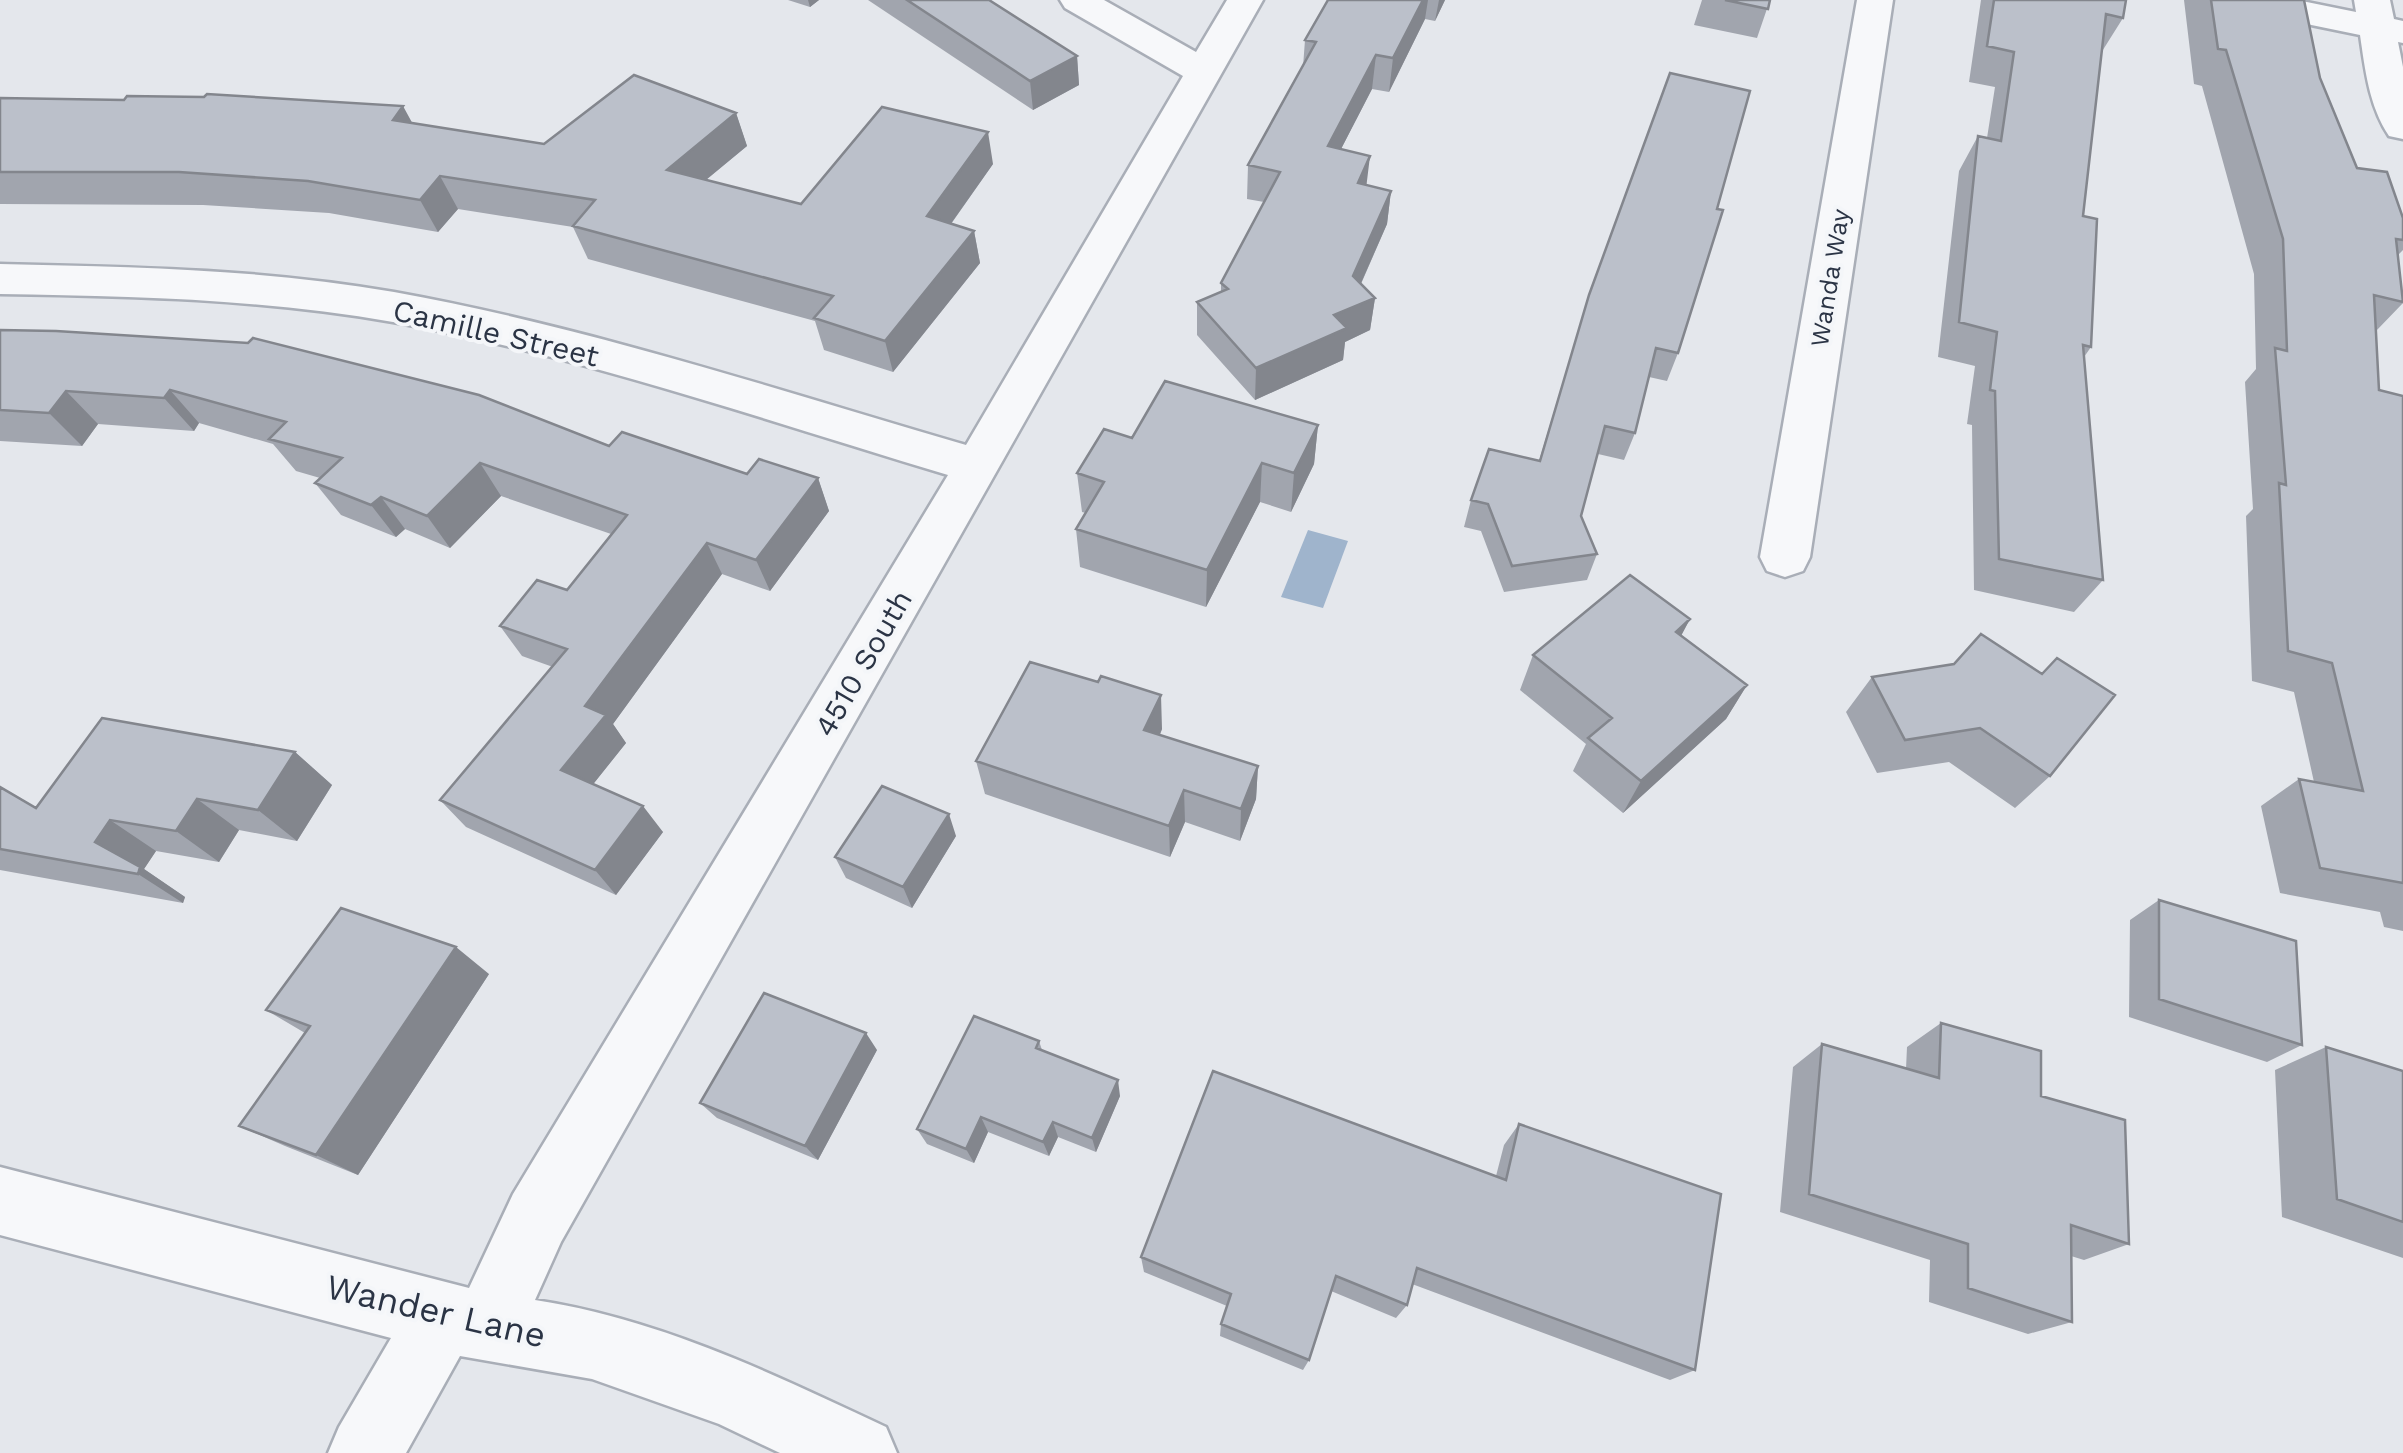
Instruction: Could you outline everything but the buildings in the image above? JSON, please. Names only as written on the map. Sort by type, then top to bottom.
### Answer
[{"type":"street","points":[[1078,0],[1204,72]]},
{"type":"street","name":"4510 South","points":[[365,1453],[538,1218],[978,466],[1245,0]]},
{"type":"street","name":"Wanda Way","points":[[1784,557],[1875,0]]},
{"type":"street","points":[[2241,0],[2384,20],[2388,89],[2403,127]]},
{"type":"street","name":"Camille Street","points":[[0,279],[261,290],[391,307],[516,333],[978,466]]},
{"type":"street","name":"Wander Lane","points":[[0,1200],[465,1322],[592,1344],[666,1366],[732,1392],[860,1453]]},
{"type":"water","points":[[1308,530],[1348,541],[1323,608],[1281,597]]}]
